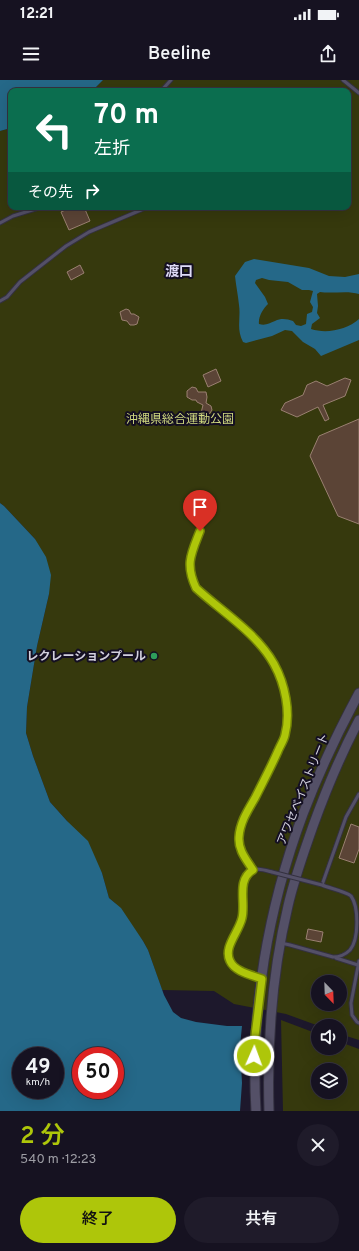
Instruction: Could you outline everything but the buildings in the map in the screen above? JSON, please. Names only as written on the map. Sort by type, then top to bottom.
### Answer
[{"type":"main road","name":"アワセベイストリート","points":[[256,1111],[254,1056],[255,1036],[262,979],[275,904],[290,850],[317,778],[359,693]]},
{"type":"main road","name":"アワセベイストリート","points":[[269,1111],[269,1037],[274,985],[288,906],[302,855],[329,784],[359,720]]},
{"type":"lane","points":[[164,88],[171,80]]},
{"type":"lane","points":[[344,80],[359,93]]},
{"type":"lane","points":[[0,224],[13,216],[32,210]]},
{"type":"lane","points":[[0,301],[7,297],[20,282],[66,246],[89,232],[141,210]]},
{"type":"lane","points":[[208,508],[189,565],[191,578],[196,588],[263,648],[274,664],[283,684],[287,712],[285,735],[241,824],[239,838],[240,849],[253,870]]},
{"type":"lane","points":[[322,885],[346,817],[359,794]]},
{"type":"lane","points":[[262,979],[235,968],[228,955],[229,948],[242,918],[242,883],[247,873],[253,870],[260,869],[272,872],[322,885],[350,895],[356,903],[358,916],[358,937],[350,950],[340,957],[333,957]]},
{"type":"lane","points":[[281,943],[359,963],[351,1003],[352,1015],[359,1023]]},
{"type":"green space","name":"沖縄県総合運動公園","points":[[103,80],[359,80],[359,1040],[347,1036],[347,1019],[311,1019],[311,1023],[286,1014],[234,1004],[214,991],[162,990],[148,950],[143,941],[115,903],[109,898],[102,873],[67,821],[50,802],[33,756],[26,733],[27,707],[37,646],[49,594],[35,539],[0,503],[0,131],[8,129],[8,210],[351,210],[351,88],[95,88]]},
{"type":"green space","points":[[281,1020],[311,1031],[311,1055],[347,1055],[347,1045],[359,1049],[359,1111],[283,1111]]},
{"type":"water","points":[[0,80],[103,80],[95,88],[8,88],[8,129],[0,131]]},
{"type":"water","points":[[254,259],[309,268],[329,276],[345,277],[359,274],[359,294],[350,292],[320,292],[317,294],[317,313],[320,318],[312,324],[311,329],[323,331],[336,330],[349,326],[359,319],[359,340],[321,356],[315,349],[303,342],[292,331],[285,330],[272,336],[246,343],[243,342],[240,333],[235,276],[245,262]],"holes":[[[262,278],[288,282],[302,290],[313,291],[310,302],[313,307],[312,312],[307,314],[306,324],[301,326],[296,325],[293,321],[284,319],[266,324],[259,324],[261,313],[268,304],[255,283],[256,280]]]},
{"type":"water","points":[[0,503],[35,539],[46,557],[51,575],[49,594],[37,646],[27,707],[26,733],[50,802],[88,841],[102,873],[109,898],[121,908],[143,941],[148,950],[164,995],[173,1012],[181,1018],[196,1022],[227,1026],[242,1026],[240,1046],[242,1083],[240,1111],[0,1111]]},
{"type":"place","name":"レクレーションプール","points":[[154,656]]},
{"type":"district","name":"渡口","points":[[179,271]]},
{"type":"route","points":[[200,531],[194,545],[189,565],[191,578],[196,588],[205,597],[248,633],[263,648],[274,664],[283,684],[287,712],[285,735],[241,824],[239,838],[240,849],[253,870],[247,873],[242,883],[242,918],[229,948],[228,955],[235,968],[262,979],[254,1056]]}]
